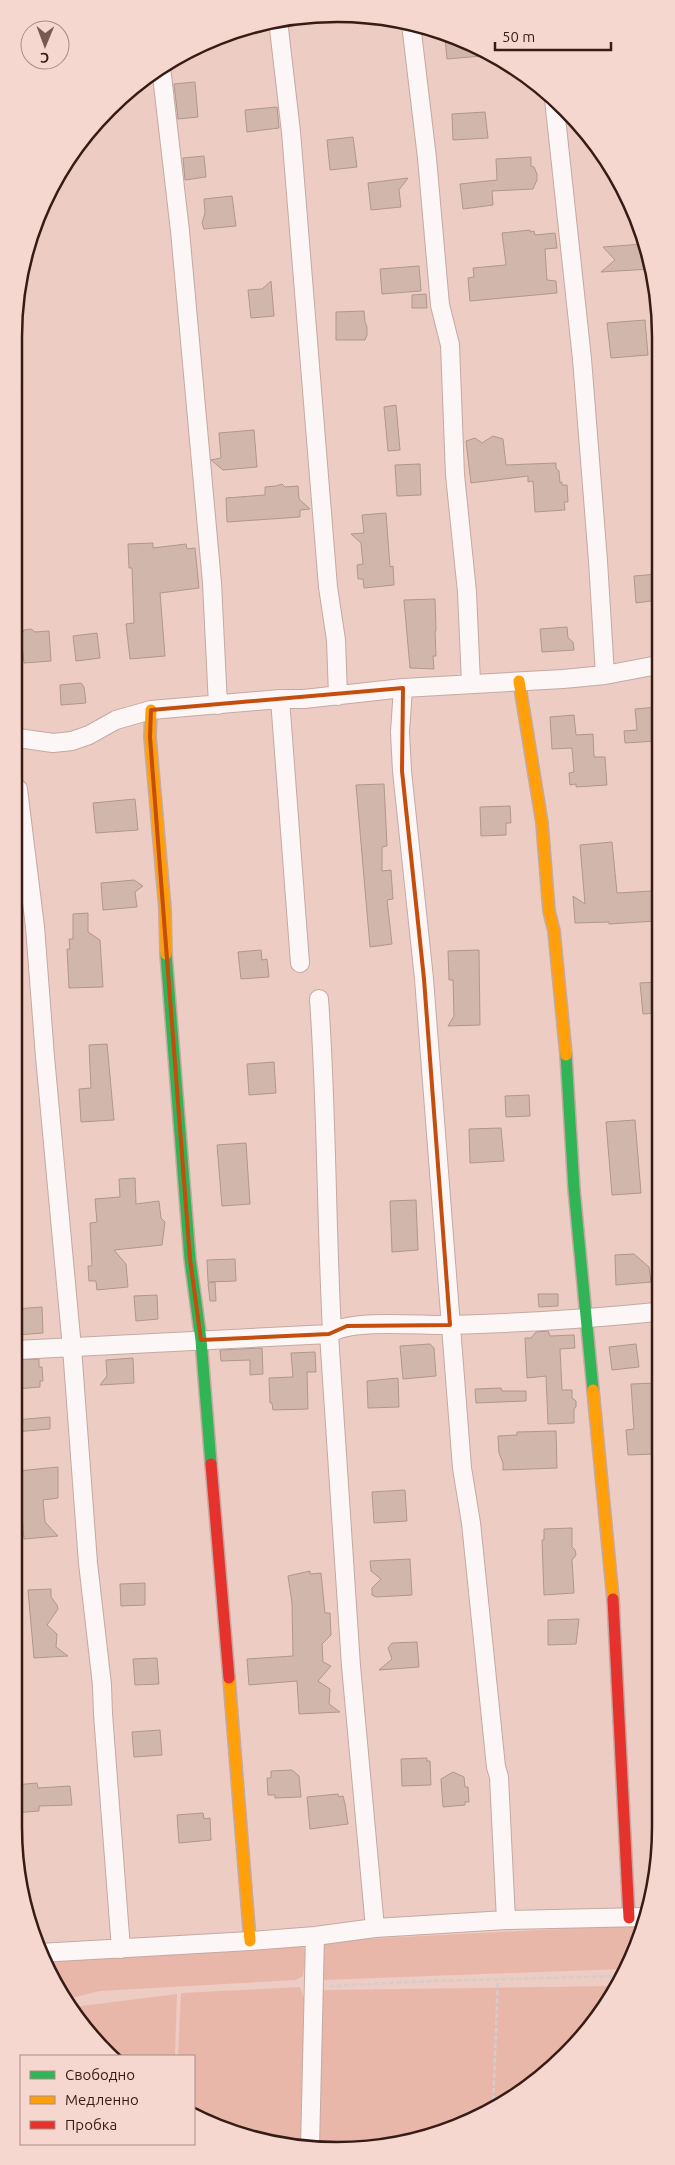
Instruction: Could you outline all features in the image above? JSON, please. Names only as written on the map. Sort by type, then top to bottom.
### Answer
[{"type":"street","points":[[279,28],[291,132],[328,587],[336,640],[338,696]]},
{"type":"street","points":[[412,32],[427,158],[440,305],[450,345],[456,475],[467,592],[471,683]]},
{"type":"street","points":[[162,76],[180,231],[209,554],[218,706]]},
{"type":"street","points":[[555,111],[582,358],[605,675]]},
{"type":"street","points":[[22,739],[53,743],[72,741],[116,720],[151,710],[338,696],[403,688],[605,675],[652,666]]},
{"type":"street","points":[[48,1953],[250,1941],[315,1936],[375,1928],[506,1920],[636,1918],[615,1617],[586,1319],[554,931],[549,911],[542,823],[535,771],[519,681]]},
{"type":"street","points":[[403,688],[400,732],[402,771],[424,978],[462,1468],[471,1523],[496,1767],[500,1778],[506,1920]]},
{"type":"street","points":[[280,699],[300,963]]},
{"type":"street","points":[[151,710],[150,737],[165,909],[167,970],[190,1259],[201,1340],[250,1941]]},
{"type":"street","points":[[22,821],[35,926],[72,1348],[88,1562],[102,1685],[121,1949]]},
{"type":"street","points":[[319,998],[323,1053],[330,1332],[351,1666],[375,1928]]},
{"type":"street","points":[[22,1350],[330,1332],[347,1326],[450,1325],[586,1319],[652,1312]]},
{"type":"street","points":[[310,2141],[315,1936]]},
{"type":"path","points":[[313,1987],[615,1976]]},
{"type":"path","points":[[493,2101],[498,1979]]},
{"type":"highlighted area","points":[[403,688],[402,771],[424,979],[450,1325],[347,1326],[329,1334],[201,1340],[190,1259],[150,737],[151,710]]},
{"type":"shaded area","points":[[637,1925],[619,1969],[322,1980],[320,1950],[324,1941]]},
{"type":"shaded area","points":[[300,1943],[306,1951],[303,1976],[296,1980],[100,1991],[73,1998],[49,1955]]},
{"type":"shaded area","points":[[609,1986],[587,2019],[560,2050],[513,2089],[477,2110],[439,2126],[379,2140],[358,2142],[317,2142],[321,1990]]},
{"type":"shaded area","points":[[300,1987],[305,2001],[306,2022],[303,2141],[256,2132],[217,2119],[195,2108],[195,2055],[178,2055],[181,1993]]},
{"type":"shaded area","points":[[177,1994],[175,2055],[120,2055],[101,2035],[78,2006]]},
{"type":"building","points":[[445,41],[479,56],[447,59]]},
{"type":"building","points":[[195,82],[198,117],[178,119],[174,84]]},
{"type":"building","points":[[277,107],[279,128],[247,132],[245,110]]},
{"type":"building","points":[[485,112],[488,138],[453,140],[452,114]]},
{"type":"building","points":[[353,137],[357,167],[330,170],[327,140]]},
{"type":"building","points":[[204,156],[206,177],[185,180],[183,158]]},
{"type":"building","points":[[531,157],[531,166],[534,167],[537,174],[537,180],[533,189],[492,191],[493,205],[463,209],[460,184],[497,180],[496,159]]},
{"type":"building","points":[[408,178],[399,190],[401,207],[371,210],[368,183]]},
{"type":"building","points":[[232,196],[236,226],[204,229],[202,223],[205,213],[204,199]]},
{"type":"building","points":[[530,230],[530,232],[534,231],[535,235],[555,233],[557,248],[545,249],[547,280],[556,281],[557,293],[470,301],[468,278],[474,277],[473,268],[506,265],[502,233]]},
{"type":"building","points":[[639,244],[645,269],[601,272],[615,260],[603,247]]},
{"type":"building","points":[[419,266],[421,291],[382,294],[380,269]]},
{"type":"building","points":[[271,281],[274,316],[251,318],[248,290],[262,289]]},
{"type":"building","points":[[426,294],[427,308],[412,308],[412,295]]},
{"type":"building","points":[[364,311],[367,327],[365,340],[336,340],[336,312]]},
{"type":"building","points":[[645,320],[648,355],[611,358],[607,323]]},
{"type":"building","points":[[396,405],[400,450],[388,451],[384,407]]},
{"type":"building","points":[[254,430],[257,467],[223,470],[211,460],[221,458],[219,433]]},
{"type":"building","points":[[493,436],[503,439],[506,465],[556,463],[560,483],[562,482],[562,485],[567,485],[568,502],[564,502],[565,510],[535,512],[533,481],[528,482],[528,476],[471,483],[466,441],[475,438],[482,443]]},
{"type":"building","points":[[420,464],[421,495],[397,496],[395,465]]},
{"type":"building","points":[[282,484],[285,487],[298,486],[299,499],[310,509],[300,510],[300,517],[227,522],[226,498],[265,495],[265,487]]},
{"type":"building","points":[[386,513],[390,567],[393,566],[394,585],[364,588],[363,579],[358,579],[357,565],[363,564],[361,543],[351,534],[364,533],[362,515]]},
{"type":"building","points":[[153,543],[153,548],[186,544],[187,549],[195,548],[199,588],[160,593],[165,656],[130,659],[126,624],[134,623],[132,568],[129,568],[128,544]]},
{"type":"building","points":[[652,574],[652,601],[636,603],[634,576]]},
{"type":"building","points":[[435,599],[436,656],[433,656],[434,669],[410,668],[404,600]]},
{"type":"building","points":[[567,627],[568,638],[573,642],[574,650],[542,652],[540,629]]},
{"type":"building","points":[[31,629],[35,632],[49,631],[51,661],[24,663],[22,633],[24,630]]},
{"type":"building","points":[[97,633],[100,658],[76,661],[73,636]]},
{"type":"building","points":[[81,683],[84,687],[86,703],[61,705],[60,685]]},
{"type":"building","points":[[652,708],[652,741],[625,743],[624,731],[637,730],[635,709]]},
{"type":"building","points":[[574,715],[576,735],[593,734],[594,757],[605,757],[607,785],[576,787],[576,784],[570,785],[569,773],[574,772],[572,748],[552,749],[550,717]]},
{"type":"building","points":[[384,784],[387,846],[382,847],[382,871],[391,870],[393,899],[387,900],[392,944],[370,947],[356,785]]},
{"type":"building","points":[[135,799],[138,830],[96,833],[93,803]]},
{"type":"building","points":[[510,806],[511,823],[506,823],[506,835],[481,836],[480,807]]},
{"type":"building","points":[[612,842],[617,893],[652,891],[652,921],[609,924],[609,922],[575,923],[573,896],[585,904],[580,845]]},
{"type":"building","points":[[134,880],[143,886],[135,892],[137,907],[103,910],[101,883]]},
{"type":"building","points":[[88,913],[88,932],[100,940],[103,987],[69,988],[67,949],[70,949],[69,939],[73,939],[73,914]]},
{"type":"building","points":[[261,950],[262,960],[267,959],[269,977],[241,979],[238,952]]},
{"type":"building","points":[[479,950],[480,1025],[448,1026],[454,1016],[453,980],[449,980],[448,951]]},
{"type":"building","points":[[652,982],[652,1013],[643,1014],[640,983]]},
{"type":"building","points":[[107,1044],[114,1120],[81,1122],[79,1089],[91,1088],[89,1045]]},
{"type":"building","points":[[274,1062],[276,1093],[249,1095],[247,1064]]},
{"type":"building","points":[[529,1095],[530,1116],[506,1117],[505,1096]]},
{"type":"building","points":[[635,1120],[641,1193],[612,1195],[606,1122]]},
{"type":"building","points":[[501,1128],[504,1161],[470,1163],[469,1129]]},
{"type":"building","points":[[246,1143],[250,1204],[222,1206],[217,1145]]},
{"type":"building","points":[[135,1178],[136,1204],[159,1201],[161,1218],[165,1222],[162,1245],[114,1250],[126,1264],[128,1287],[97,1290],[96,1281],[89,1281],[88,1266],[92,1266],[90,1223],[97,1222],[95,1199],[120,1197],[119,1179]]},
{"type":"building","points":[[416,1200],[418,1250],[392,1252],[390,1201]]},
{"type":"building","points":[[634,1254],[649,1267],[651,1282],[616,1285],[615,1255]]},
{"type":"building","points":[[235,1259],[236,1281],[208,1282],[207,1260]]},
{"type":"building","points":[[215,1282],[216,1301],[210,1301],[208,1283]]},
{"type":"building","points":[[538,1294],[558,1294],[558,1306],[539,1307]]},
{"type":"building","points":[[157,1295],[158,1319],[136,1321],[134,1296]]},
{"type":"building","points":[[42,1307],[43,1333],[22,1335],[22,1309]]},
{"type":"building","points":[[548,1331],[550,1336],[574,1335],[575,1348],[560,1349],[562,1390],[572,1390],[572,1398],[576,1401],[574,1423],[548,1424],[546,1376],[527,1378],[525,1338],[531,1338],[536,1332]]},
{"type":"building","points":[[430,1344],[434,1348],[436,1376],[403,1379],[400,1346]]},
{"type":"building","points":[[636,1344],[639,1367],[612,1370],[609,1347]]},
{"type":"building","points":[[262,1348],[263,1374],[250,1375],[250,1360],[221,1361],[220,1350]]},
{"type":"building","points":[[315,1352],[316,1372],[307,1372],[308,1409],[273,1410],[272,1403],[270,1403],[269,1378],[293,1377],[291,1353]]},
{"type":"building","points":[[133,1358],[134,1383],[100,1385],[107,1376],[106,1360]]},
{"type":"building","points":[[39,1359],[39,1367],[42,1367],[43,1381],[40,1381],[40,1387],[22,1388],[22,1360]]},
{"type":"building","points":[[398,1378],[399,1407],[368,1408],[367,1381]]},
{"type":"building","points":[[652,1383],[652,1454],[628,1455],[626,1430],[634,1429],[631,1384]]},
{"type":"building","points":[[501,1388],[502,1391],[526,1391],[526,1401],[476,1403],[475,1389]]},
{"type":"building","points":[[50,1417],[50,1429],[22,1431],[22,1419]]},
{"type":"building","points":[[556,1431],[557,1468],[503,1470],[498,1436],[517,1435],[517,1432]]},
{"type":"building","points":[[58,1467],[58,1498],[43,1500],[45,1522],[58,1536],[24,1539],[22,1471]]},
{"type":"building","points":[[405,1490],[407,1521],[374,1523],[372,1492]]},
{"type":"building","points":[[572,1528],[572,1547],[576,1555],[572,1560],[574,1593],[544,1595],[542,1540],[544,1540],[544,1529]]},
{"type":"building","points":[[410,1559],[412,1595],[376,1597],[372,1595],[372,1588],[381,1579],[371,1571],[370,1561]]},
{"type":"building","points":[[310,1571],[310,1574],[321,1573],[325,1613],[330,1613],[331,1635],[322,1644],[323,1662],[331,1666],[318,1681],[330,1689],[329,1704],[340,1712],[299,1714],[297,1681],[249,1685],[247,1659],[293,1656],[292,1603],[288,1576]]},
{"type":"building","points":[[145,1583],[145,1605],[121,1606],[120,1584]]},
{"type":"building","points":[[51,1589],[51,1597],[58,1609],[47,1625],[57,1634],[56,1647],[68,1656],[34,1658],[28,1590]]},
{"type":"building","points":[[579,1619],[576,1644],[548,1645],[548,1620]]},
{"type":"building","points":[[417,1642],[419,1667],[379,1670],[392,1659],[388,1648],[392,1643]]},
{"type":"building","points":[[157,1658],[159,1684],[135,1685],[133,1659]]},
{"type":"building","points":[[160,1730],[162,1755],[134,1757],[132,1732]]},
{"type":"building","points":[[427,1758],[427,1761],[430,1761],[431,1785],[402,1786],[401,1759]]},
{"type":"building","points":[[292,1770],[299,1776],[301,1797],[275,1798],[275,1795],[268,1795],[267,1778],[271,1778],[271,1771]]},
{"type":"building","points":[[453,1772],[464,1777],[465,1787],[468,1787],[469,1802],[465,1802],[465,1805],[443,1807],[441,1779]]},
{"type":"building","points":[[37,1783],[38,1788],[70,1786],[72,1805],[39,1806],[39,1811],[22,1812],[22,1784]]},
{"type":"building","points":[[338,1794],[339,1797],[343,1796],[348,1824],[310,1829],[307,1797]]},
{"type":"building","points":[[203,1813],[204,1819],[210,1818],[211,1840],[179,1843],[177,1815]]},
{"type":"traffic: fast","points":[[166,954],[190,1259],[201,1340],[211,1464]]},
{"type":"traffic: fast","points":[[566,1055],[574,1189],[593,1390]]},
{"type":"traffic: slow","points":[[519,681],[542,823],[549,911],[554,931],[566,1055]]},
{"type":"traffic: slow","points":[[151,710],[150,737],[165,909],[166,954]]},
{"type":"traffic: slow","points":[[593,1390],[613,1599]]},
{"type":"traffic: slow","points":[[229,1678],[250,1941]]},
{"type":"traffic: jam","points":[[211,1464],[229,1678]]},
{"type":"traffic: jam","points":[[613,1599],[629,1918]]}]
